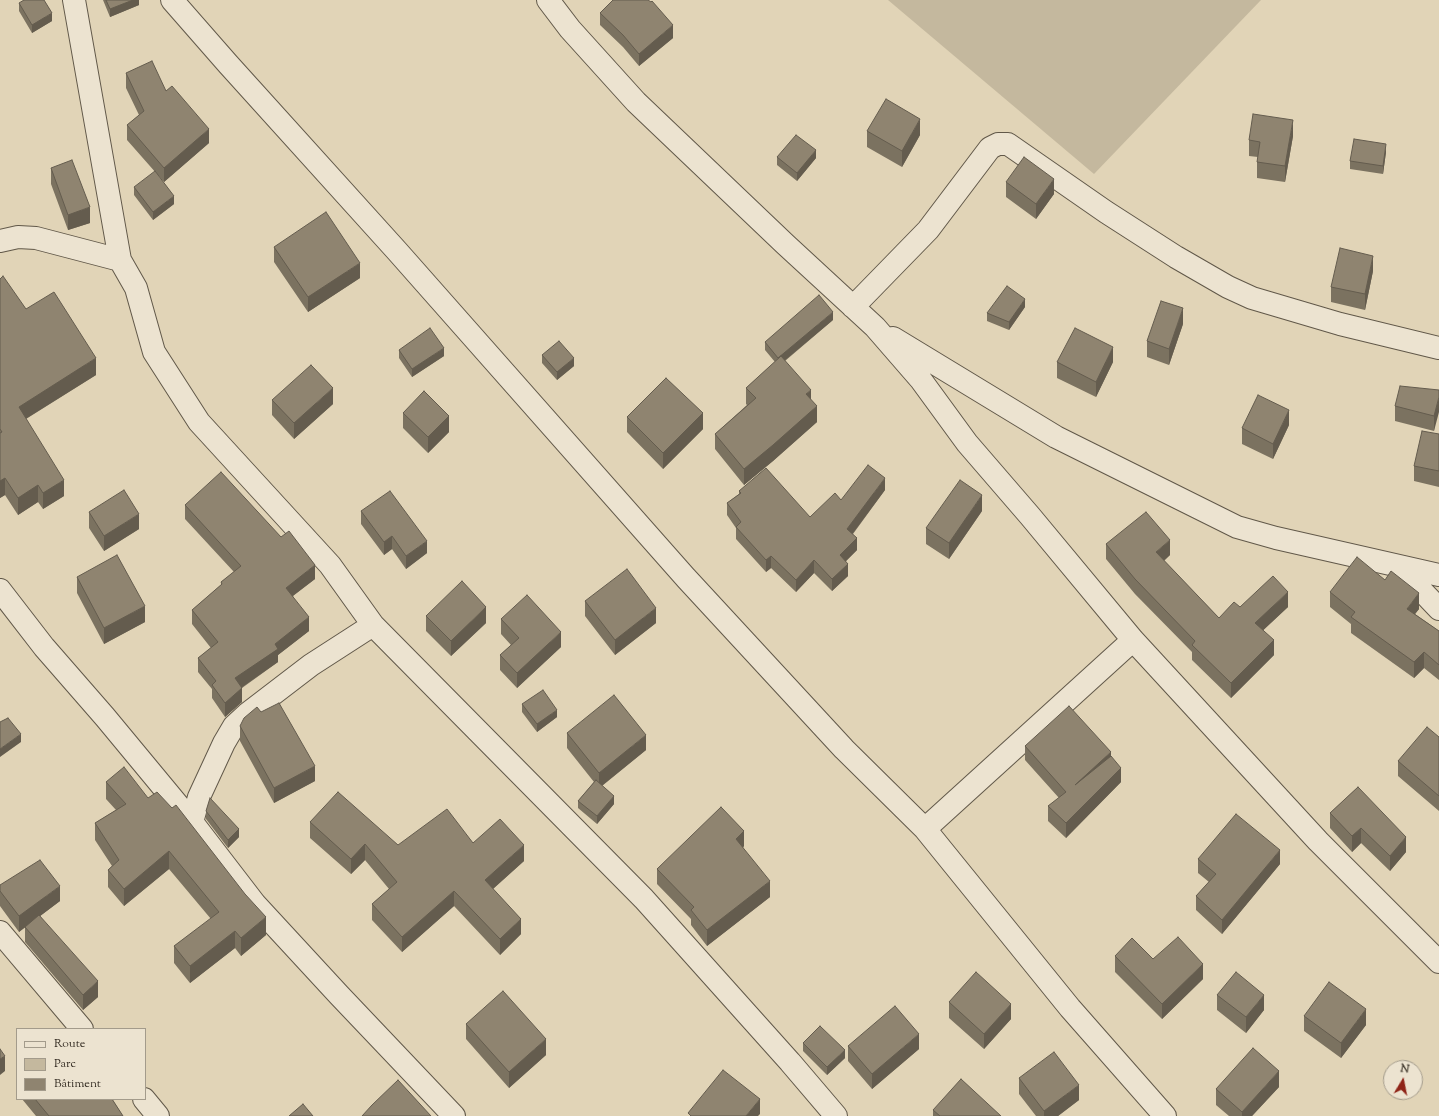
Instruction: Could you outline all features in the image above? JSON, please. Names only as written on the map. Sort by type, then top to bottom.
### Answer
[{"type":"street","points":[[74,0],[120,260],[136,288],[154,352],[199,422],[330,565],[373,624],[644,898],[836,1116]]},
{"type":"street","points":[[172,0],[397,251],[686,578],[844,749],[926,829],[1070,1008],[1165,1116]]},
{"type":"street","points":[[548,0],[570,28],[636,102],[875,327],[921,380],[967,443],[1133,640],[1318,841],[1439,962]]},
{"type":"street","points":[[853,307],[928,230],[990,148],[998,144],[1008,144],[1106,212],[1228,288],[1252,298],[1340,324],[1439,348]]},
{"type":"street","points":[[0,241],[18,237],[36,238],[120,260]]},
{"type":"street","points":[[875,327],[1056,437],[1237,527],[1276,538],[1439,575]]},
{"type":"street","points":[[1399,567],[1439,608]]},
{"type":"street","points":[[0,590],[44,647],[105,717],[192,822],[255,904],[338,995],[454,1116]]},
{"type":"street","points":[[192,822],[199,797],[224,743],[234,726],[247,714],[311,665],[373,624]]},
{"type":"street","points":[[926,829],[1133,640]]},
{"type":"street","points":[[0,932],[81,1028]]},
{"type":"street","points":[[145,1100],[158,1116]]},
{"type":"green space","points":[[888,0],[1261,0],[1094,174]]},
{"type":"building","points":[[24,0],[44,0],[52,13],[32,25],[19,3]]},
{"type":"building","points":[[106,0],[133,0],[110,9]]},
{"type":"building","points":[[613,0],[652,1],[673,25],[639,54],[623,35],[600,13]]},
{"type":"building","points":[[152,61],[166,91],[172,86],[209,129],[164,168],[127,125],[144,111],[126,73]]},
{"type":"building","points":[[886,99],[920,119],[902,151],[867,131]]},
{"type":"building","points":[[1253,114],[1293,120],[1285,166],[1257,162],[1260,142],[1249,140]]},
{"type":"building","points":[[796,135],[816,150],[797,173],[777,157]]},
{"type":"building","points":[[1354,139],[1386,144],[1383,166],[1350,161]]},
{"type":"building","points":[[1024,157],[1054,179],[1036,204],[1006,182]]},
{"type":"building","points":[[72,160],[90,207],[68,215],[51,168]]},
{"type":"building","points":[[155,171],[174,196],[153,212],[134,187]]},
{"type":"building","points":[[326,212],[360,263],[308,297],[274,247]]},
{"type":"building","points":[[1340,248],[1373,256],[1365,294],[1331,287]]},
{"type":"building","points":[[3,276],[26,309],[54,292],[96,358],[19,407],[64,480],[43,493],[38,485],[18,498],[5,478],[0,481],[0,433],[2,432],[0,429],[0,279]]},
{"type":"building","points":[[1007,286],[1025,299],[1009,322],[987,313]]},
{"type":"building","points":[[819,295],[833,312],[778,358],[765,342]]},
{"type":"building","points":[[1161,301],[1183,308],[1169,349],[1147,341]]},
{"type":"building","points":[[430,328],[444,348],[412,369],[399,350]]},
{"type":"building","points":[[1075,328],[1113,347],[1096,382],[1057,362]]},
{"type":"building","points":[[559,341],[574,358],[557,372],[542,355]]},
{"type":"building","points":[[781,356],[811,390],[806,394],[817,406],[744,469],[715,434],[756,398],[746,388]]},
{"type":"building","points":[[311,365],[333,388],[294,423],[272,400]]},
{"type":"building","points":[[666,378],[703,413],[663,453],[627,417]]},
{"type":"building","points":[[1400,386],[1439,390],[1439,397],[1434,416],[1395,406]]},
{"type":"building","points":[[424,391],[449,416],[428,437],[403,413]]},
{"type":"building","points":[[1258,395],[1289,410],[1273,444],[1242,428]]},
{"type":"building","points":[[1422,431],[1439,434],[1439,471],[1414,466]]},
{"type":"building","points":[[868,465],[885,478],[847,529],[857,538],[840,555],[848,564],[832,579],[814,560],[796,580],[771,556],[766,560],[736,527],[741,522],[727,503],[741,493],[739,491],[766,468],[810,517],[835,493],[841,500]]},
{"type":"building","points":[[221,472],[281,537],[289,531],[315,565],[286,588],[309,617],[275,644],[278,649],[235,678],[242,688],[225,703],[212,685],[216,681],[198,658],[218,642],[192,610],[222,584],[221,582],[241,566],[185,505]]},
{"type":"building","points":[[960,480],[982,495],[949,543],[926,528]]},
{"type":"building","points":[[124,490],[139,514],[104,536],[89,512]]},
{"type":"building","points":[[390,491],[427,541],[406,556],[392,536],[384,542],[361,511]]},
{"type":"building","points":[[1146,512],[1170,540],[1156,552],[1219,618],[1234,602],[1240,607],[1273,576],[1288,592],[1255,623],[1274,640],[1231,683],[1192,645],[1195,641],[1135,579],[1106,544]]},
{"type":"building","points":[[117,555],[145,606],[104,628],[77,577]]},
{"type":"building","points":[[1357,557],[1385,580],[1391,571],[1419,593],[1407,609],[1439,631],[1439,665],[1424,652],[1414,662],[1351,617],[1355,612],[1330,592]]},
{"type":"building","points":[[627,569],[656,608],[615,640],[585,601]]},
{"type":"building","points":[[462,581],[486,607],[451,641],[426,616]]},
{"type":"building","points":[[527,595],[561,632],[517,673],[500,655],[519,638],[501,619]]},
{"type":"building","points":[[543,690],[557,710],[537,724],[522,704]]},
{"type":"building","points":[[614,695],[646,735],[599,773],[567,733]]},
{"type":"building","points":[[279,703],[315,766],[274,788],[240,726],[244,718],[257,707],[261,712]]},
{"type":"building","points":[[1069,706],[1111,752],[1075,785],[1111,756],[1121,768],[1066,823],[1048,806],[1066,792],[1025,746]]},
{"type":"building","points":[[8,718],[21,734],[0,749],[0,722]]},
{"type":"building","points":[[1427,727],[1439,737],[1439,796],[1398,761]]},
{"type":"building","points":[[124,767],[148,798],[157,792],[172,808],[176,805],[245,894],[266,917],[241,938],[235,931],[190,966],[174,946],[219,912],[169,851],[124,889],[108,870],[119,860],[95,823],[126,804],[106,782]]},
{"type":"building","points":[[596,780],[614,796],[597,816],[578,801]]},
{"type":"building","points":[[1358,787],[1406,837],[1390,856],[1361,828],[1352,836],[1330,813]]},
{"type":"building","points":[[338,792],[398,845],[447,809],[473,843],[500,819],[524,845],[485,880],[521,919],[500,939],[454,891],[402,937],[372,904],[397,882],[365,844],[351,859],[310,822]]},
{"type":"building","points":[[210,798],[239,829],[228,840],[206,811]]},
{"type":"building","points":[[721,807],[744,831],[736,839],[770,881],[707,930],[691,910],[694,907],[657,869]]},
{"type":"building","points":[[1236,814],[1280,850],[1222,920],[1196,896],[1216,874],[1198,859]]},
{"type":"building","points":[[40,860],[60,886],[19,916],[0,891],[0,885]]},
{"type":"building","points":[[39,915],[98,981],[83,995],[25,927]]},
{"type":"building","points":[[1178,937],[1203,964],[1162,1004],[1115,956],[1132,938],[1153,959]]},
{"type":"building","points":[[976,972],[1011,1004],[984,1034],[949,1002]]},
{"type":"building","points":[[1236,972],[1264,995],[1246,1017],[1217,995]]},
{"type":"building","points":[[1329,982],[1366,1009],[1341,1043],[1304,1016]]},
{"type":"building","points":[[503,991],[546,1039],[509,1072],[466,1024]]},
{"type":"building","points":[[895,1006],[919,1034],[872,1074],[848,1046]]},
{"type":"building","points":[[820,1026],[845,1050],[827,1067],[803,1043]]},
{"type":"building","points":[[1253,1048],[1279,1071],[1242,1112],[1216,1089]]},
{"type":"building","points":[[0,1049],[5,1056],[0,1059]]},
{"type":"building","points":[[1054,1052],[1079,1085],[1044,1111],[1019,1078]]},
{"type":"building","points":[[723,1070],[760,1099],[746,1116],[691,1116],[688,1113]]},
{"type":"building","points":[[961,1079],[1001,1116],[940,1116],[933,1110]]},
{"type":"building","points":[[398,1080],[431,1116],[362,1116],[372,1105]]},
{"type":"building","points":[[36,1100],[113,1100],[123,1116],[49,1116]]},
{"type":"building","points":[[303,1104],[313,1116],[289,1116]]}]
